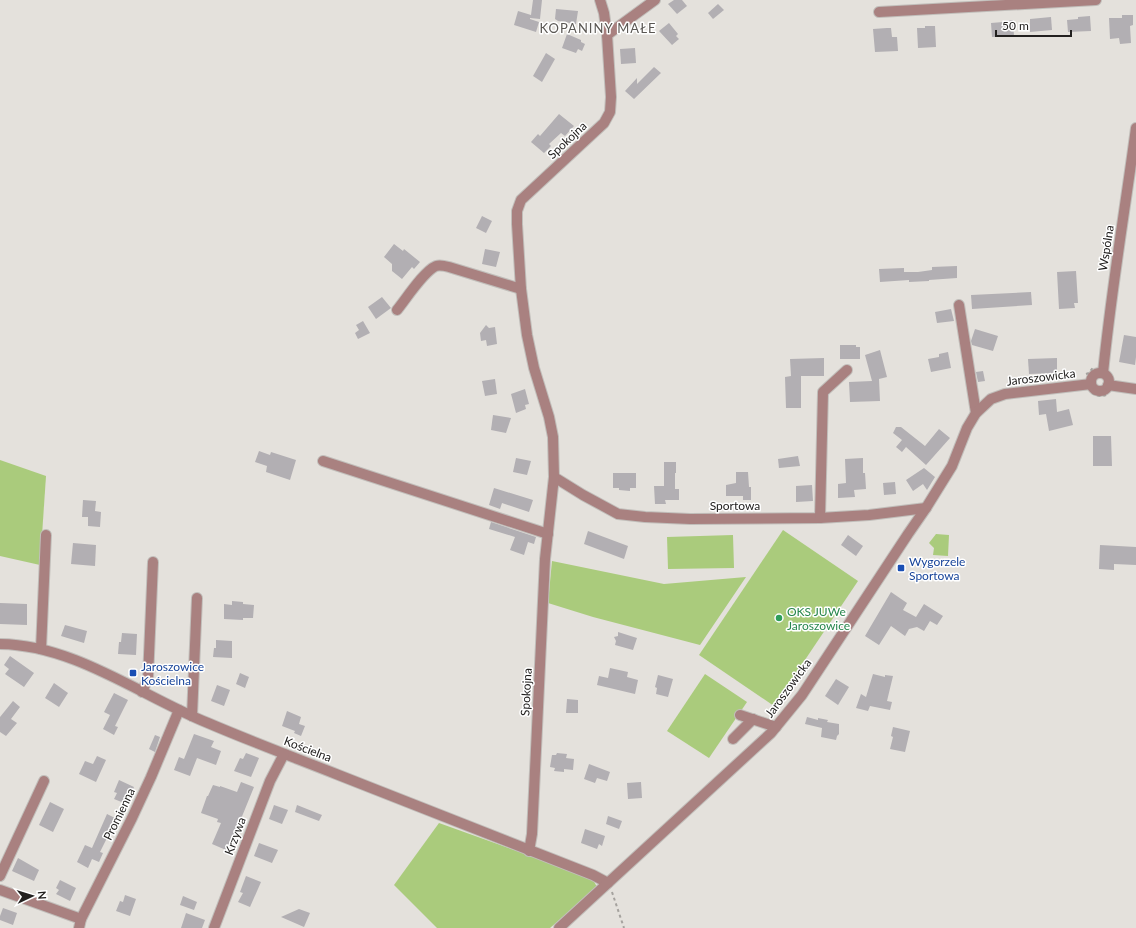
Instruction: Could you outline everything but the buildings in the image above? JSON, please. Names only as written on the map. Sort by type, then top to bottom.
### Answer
[{"type":"street","name":"Spokojna","points":[[529,851],[532,834],[545,567],[554,477],[553,437],[549,417],[534,368],[520,289],[517,212],[522,200],[604,123],[610,112],[611,97],[607,35],[604,13],[600,0]]},
{"type":"street","points":[[607,35],[655,0]]},
{"type":"street","points":[[879,12],[1096,0]]},
{"type":"street","name":"Wspólna","points":[[1103,373],[1113,287],[1136,128]]},
{"type":"street","points":[[398,310],[418,283],[431,269],[438,265],[520,289]]},
{"type":"street","points":[[959,305],[976,413]]},
{"type":"street","points":[[820,518],[823,392],[847,370]]},
{"type":"street","points":[[1099,373],[1103,373],[1108,378],[1108,385],[1106,389],[1100,391],[1094,389],[1091,384],[1092,378],[1099,373]]},
{"type":"street","name":"Jaroszowicka","points":[[559,928],[620,870],[771,733],[802,695],[926,508],[952,466],[967,428],[976,413],[991,399],[1005,394],[1091,384]]},
{"type":"street","points":[[1108,385],[1136,390]]},
{"type":"street","points":[[323,461],[548,534]]},
{"type":"street","name":"Sportowa","points":[[554,477],[618,514],[645,517],[820,518],[869,515],[926,508]]},
{"type":"street","points":[[41,649],[46,535]]},
{"type":"street","points":[[142,692],[148,678],[153,562]]},
{"type":"street","points":[[192,716],[197,598]]},
{"type":"street","name":"Kościelna","points":[[0,644],[41,649],[73,658],[206,722],[608,883]]},
{"type":"street","name":"Promienna","points":[[80,924],[151,777],[179,710]]},
{"type":"street","points":[[740,715],[776,727]]},
{"type":"street","points":[[733,739],[753,719]]},
{"type":"street","name":"Krzywa","points":[[214,928],[270,780],[284,754]]},
{"type":"street","points":[[0,876],[44,781]]},
{"type":"street","points":[[0,890],[80,924]]},
{"type":"path","points":[[608,883],[624,928]]},
{"type":"green space","points":[[0,460],[46,476],[40,565],[0,556]]},
{"type":"green space","name":"OKS JUWe Jaroszowice","points":[[783,530],[858,581],[774,706],[699,655]]},
{"type":"green space","points":[[936,534],[949,535],[948,556],[933,555],[934,548],[929,543]]},
{"type":"green space","points":[[733,535],[734,568],[668,569],[667,537]]},
{"type":"green space","points":[[552,561],[664,584],[746,577],[700,645],[593,617],[548,603]]},
{"type":"green space","points":[[705,674],[747,702],[709,758],[667,731]]},
{"type":"green space","points":[[439,823],[592,878],[597,887],[550,928],[437,928],[394,885]]},
{"type":"place","name":"Wygorzele Sportowa","points":[[901,568]]},
{"type":"place","name":"OKS JUWe Jaroszowice","points":[[779,618]]},
{"type":"place","name":"Jaroszowice Kościelna","points":[[133,673]]},
{"type":"district","name":"KOPANINY MAŁE","points":[[598,28]]}]
